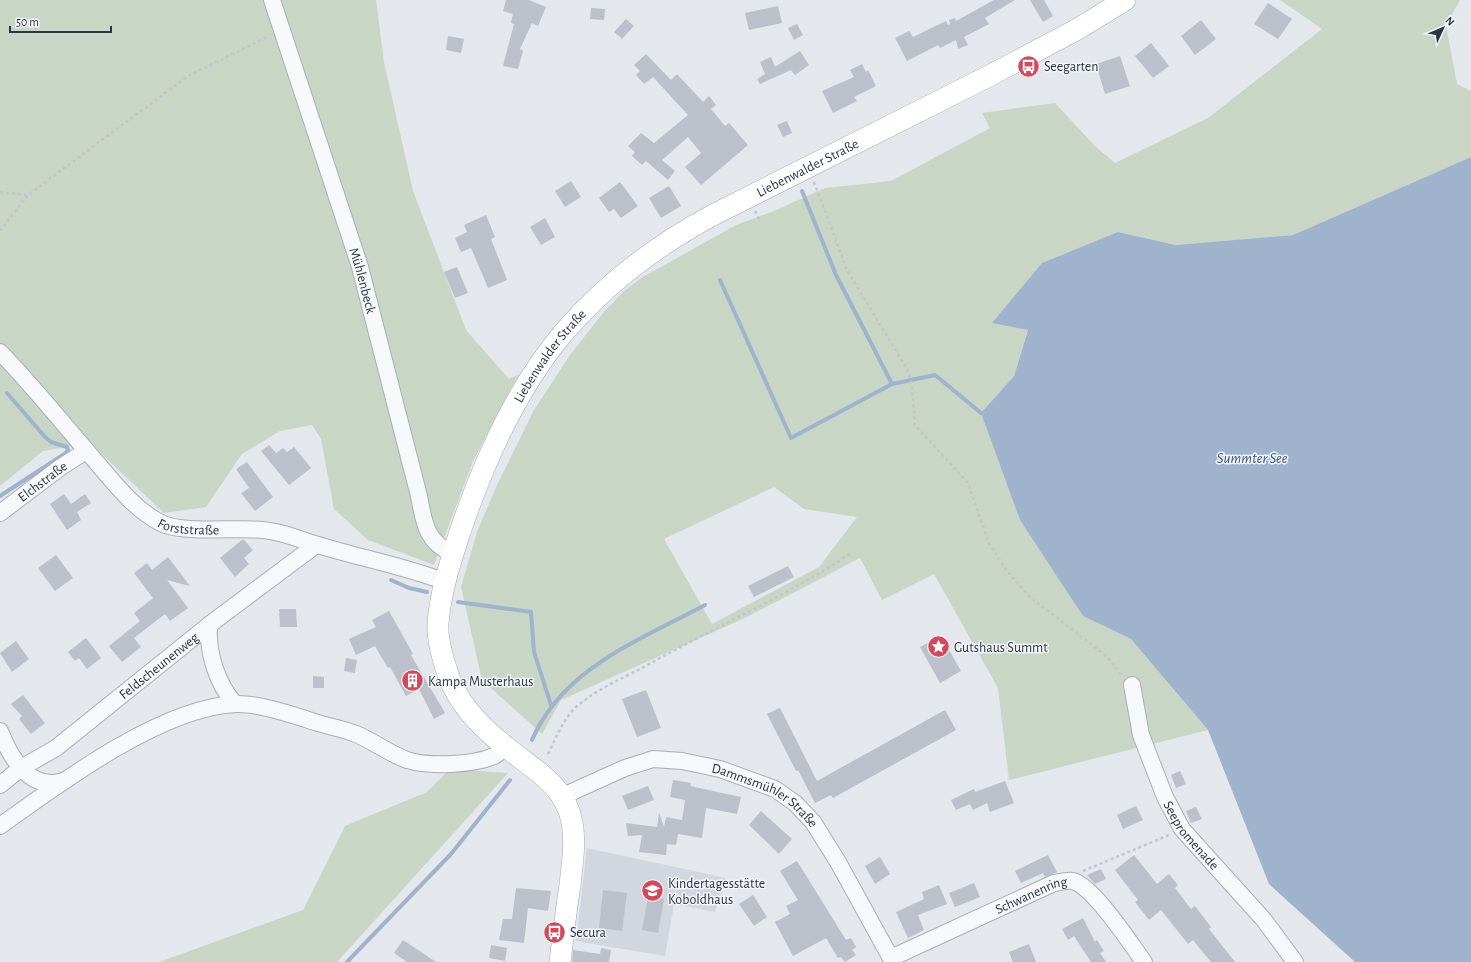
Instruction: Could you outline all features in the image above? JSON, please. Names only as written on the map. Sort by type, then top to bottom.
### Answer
[{"type":"main road","name":"Liebenwalder Straße","points":[[560,962],[574,845],[572,822],[563,796],[549,780],[506,747],[482,726],[465,706],[450,681],[440,646],[438,626],[453,554],[468,509],[493,448],[532,379],[565,332],[612,284],[662,245],[697,224],[802,176],[1076,30],[1125,0]]},
{"type":"street","name":"Mühlenbeck","points":[[274,1],[282,30],[360,267],[396,412],[419,496],[422,515],[434,543],[453,554]]},
{"type":"street","name":"Forststraße","points":[[0,352],[24,377],[115,484],[140,508],[162,524],[184,528],[263,530],[287,533],[316,545],[418,571],[446,582]]},
{"type":"street","name":"Elchstraße","points":[[0,513],[61,467],[86,451]]},
{"type":"street","name":"Feldscheunenweg","points":[[0,784],[21,768],[56,748],[208,625],[316,545]]},
{"type":"street","points":[[208,625],[208,636],[216,674],[226,695],[234,704]]},
{"type":"street","name":"Seepromenade","points":[[1132,685],[1141,735],[1165,797],[1182,829],[1264,920],[1295,962]]},
{"type":"street","points":[[0,826],[68,779],[123,745],[166,722],[202,710],[234,704],[244,704],[290,715],[355,734],[408,760],[430,764],[480,760],[495,756],[506,747]]},
{"type":"street","points":[[0,731],[6,746],[21,768],[39,782],[50,784],[68,779]]},
{"type":"street","name":"Dammsmühler Straße","points":[[563,796],[624,768],[653,759],[682,760],[720,769],[775,789],[795,803],[813,822],[838,862],[892,960]]},
{"type":"street","name":"Schwanenring","points":[[892,960],[1054,883],[1072,881],[1084,887],[1095,898],[1144,962]]},
{"type":"path","points":[[0,231],[28,195],[188,76],[282,30]]},
{"type":"path","points":[[802,176],[847,270],[908,371],[912,387],[915,425],[968,483],[990,543],[1006,570],[1030,597],[1105,655],[1132,685]]},
{"type":"path","points":[[0,192],[28,195]]},
{"type":"path","points":[[755,210],[759,219]]},
{"type":"path","points":[[548,754],[561,727],[576,708],[597,693],[691,640],[776,599],[791,588],[831,566],[850,553]]},
{"type":"path","points":[[1072,881],[1080,872],[1182,829]]},
{"type":"shaded area","name":"Kindertagesstätte Koboldhaus","points":[[587,848],[726,878],[715,912],[674,904],[665,956],[576,941]]},
{"type":"green space","points":[[0,0],[376,0],[384,62],[413,191],[466,330],[509,379],[519,374],[473,461],[434,565],[368,540],[334,509],[321,439],[312,425],[280,431],[242,454],[206,507],[164,513],[90,443],[43,451],[0,486]]},
{"type":"green space","points":[[1280,0],[1460,0],[1446,26],[1457,84],[1471,91],[1471,157],[1293,235],[1176,245],[1118,232],[993,323],[1028,329],[1014,376],[981,413],[1083,616],[1131,639],[1208,730],[1009,780],[998,688],[934,574],[882,600],[860,558],[745,618],[561,700],[542,734],[482,680],[461,587],[477,532],[496,487],[534,410],[570,355],[603,313],[623,292],[641,278],[736,225],[774,211],[825,188],[891,181],[990,128],[982,113],[1055,103],[1096,147],[1115,163],[1208,118],[1322,29]],"holes":[[[774,487],[804,509],[857,517],[819,567],[712,624],[664,539]]]},
{"type":"green space","points":[[450,769],[508,773],[337,962],[159,962],[303,910],[345,826],[427,792]]},
{"type":"water","name":"Summter See","points":[[1471,157],[1471,962],[1355,962],[1269,884],[1208,730],[1131,639],[1083,616],[1020,520],[981,413],[1014,376],[1028,330],[992,323],[1042,263],[1118,232],[1176,245],[1293,235]]},
{"type":"building","points":[[506,0],[529,0],[546,7],[538,26],[532,23],[520,49],[523,51],[518,69],[503,66],[514,24],[511,23],[513,14],[503,11]]},
{"type":"building","points":[[994,0],[1015,0],[985,18],[989,24],[964,37],[968,45],[958,49],[956,40],[940,48],[938,45],[907,61],[895,38],[909,31],[913,37],[946,21],[948,25],[950,24],[949,20],[955,18],[956,21]]},
{"type":"building","points":[[1030,0],[1044,0],[1053,16],[1043,22]]},
{"type":"building","points":[[1268,3],[1292,19],[1278,39],[1254,24]]},
{"type":"building","points":[[778,6],[782,23],[749,30],[745,13]]},
{"type":"building","points":[[591,8],[605,9],[604,20],[590,19]]},
{"type":"building","points":[[626,19],[634,26],[622,39],[614,32]]},
{"type":"building","points":[[1201,20],[1216,39],[1195,55],[1181,36]]},
{"type":"building","points":[[797,24],[803,35],[794,40],[788,28]]},
{"type":"building","points":[[448,36],[464,39],[461,53],[446,50]]},
{"type":"building","points":[[1151,43],[1169,66],[1153,78],[1135,56]]},
{"type":"building","points":[[800,51],[809,65],[795,75],[791,70],[760,84],[757,79],[765,74],[760,62],[771,57],[775,67]]},
{"type":"building","points":[[646,54],[671,80],[677,74],[703,102],[709,96],[716,105],[711,109],[725,126],[729,123],[748,145],[701,185],[685,167],[701,153],[688,137],[662,160],[675,171],[668,180],[646,161],[642,165],[632,156],[635,152],[628,146],[641,133],[654,143],[688,115],[653,77],[644,84],[636,75],[640,71],[634,65]]},
{"type":"building","points":[[1120,56],[1130,86],[1105,94],[1096,64]]},
{"type":"building","points":[[862,64],[866,72],[868,70],[876,86],[854,97],[857,101],[833,113],[822,91],[854,77],[850,70]]},
{"type":"building","points":[[787,121],[792,133],[783,137],[777,125]]},
{"type":"building","points":[[571,181],[581,197],[565,207],[555,191]]},
{"type":"building","points":[[620,182],[638,206],[621,218],[614,209],[609,212],[599,198]]},
{"type":"building","points":[[669,186],[681,206],[661,218],[649,198]]},
{"type":"building","points":[[486,215],[495,237],[491,239],[507,280],[488,288],[471,248],[461,252],[455,238],[467,232],[464,225]]},
{"type":"building","points":[[545,218],[555,237],[541,245],[530,227]]},
{"type":"building","points":[[457,267],[468,293],[455,298],[444,272]]},
{"type":"building","points":[[269,445],[276,453],[283,448],[287,452],[294,447],[311,468],[289,485],[261,451]]},
{"type":"building","points":[[247,462],[273,497],[255,511],[241,493],[249,488],[236,469]]},
{"type":"building","points":[[64,494],[71,504],[85,494],[91,503],[77,512],[81,520],[67,530],[50,504]]},
{"type":"building","points":[[243,539],[253,550],[244,558],[249,564],[235,577],[220,558]]},
{"type":"building","points":[[56,555],[73,578],[55,591],[38,568]]},
{"type":"building","points":[[168,557],[190,586],[167,580],[188,608],[170,621],[165,614],[134,638],[141,647],[122,662],[109,646],[140,621],[134,613],[153,598],[134,573],[147,563],[152,570]]},
{"type":"building","points":[[788,566],[794,577],[754,597],[748,586]]},
{"type":"building","points":[[279,609],[296,609],[297,627],[280,627]]},
{"type":"building","points":[[389,611],[413,654],[411,655],[445,713],[434,719],[419,689],[406,696],[390,667],[388,668],[375,646],[356,655],[349,639],[376,627],[372,620]]},
{"type":"building","points":[[941,636],[961,671],[940,683],[920,647]]},
{"type":"building","points":[[86,638],[101,658],[87,669],[79,658],[75,661],[68,652]]},
{"type":"building","points":[[16,641],[29,659],[12,672],[0,653]]},
{"type":"building","points":[[346,658],[357,660],[355,673],[344,671]]},
{"type":"building","points":[[313,676],[324,677],[324,688],[313,688]]},
{"type":"building","points":[[646,690],[661,728],[637,737],[622,699]]},
{"type":"building","points":[[23,695],[45,723],[31,734],[19,719],[22,716],[11,704]]},
{"type":"building","points":[[780,708],[817,781],[945,710],[956,730],[833,798],[831,795],[815,803],[798,770],[796,771],[767,714]]},
{"type":"building","points":[[1180,771],[1186,784],[1176,788],[1171,775]]},
{"type":"building","points":[[673,780],[691,783],[690,786],[741,797],[737,814],[706,808],[702,838],[678,834],[676,845],[667,844],[666,855],[639,852],[642,835],[628,836],[626,823],[657,827],[659,813],[664,827],[666,817],[682,820],[685,800],[670,797]]},
{"type":"building","points":[[1005,781],[1014,803],[990,812],[987,803],[973,810],[970,804],[956,810],[951,800],[974,789],[975,792]]},
{"type":"building","points":[[648,786],[654,800],[628,810],[622,796]]},
{"type":"building","points":[[1136,806],[1143,820],[1123,829],[1117,815]]},
{"type":"building","points":[[1196,807],[1202,819],[1191,823],[1186,811]]},
{"type":"building","points":[[761,811],[792,839],[779,854],[749,825]]},
{"type":"building","points":[[1048,855],[1057,872],[1045,877],[1043,873],[1021,883],[1015,871]]},
{"type":"building","points":[[1134,855],[1157,884],[1169,874],[1178,885],[1175,888],[1191,909],[1195,906],[1211,927],[1209,929],[1235,962],[1211,962],[1193,940],[1188,944],[1161,910],[1149,920],[1135,902],[1138,900],[1115,870]]},
{"type":"building","points":[[880,857],[890,874],[875,884],[865,866]]},
{"type":"building","points":[[797,861],[846,940],[851,938],[856,947],[852,950],[856,955],[845,962],[841,957],[838,958],[826,938],[793,956],[775,922],[790,914],[786,906],[798,900],[780,871]]},
{"type":"building","points":[[1101,869],[1106,879],[1095,884],[1087,875]]},
{"type":"building","points":[[974,883],[980,897],[955,907],[949,893]]},
{"type":"building","points":[[939,885],[947,904],[918,915],[924,930],[908,938],[896,912],[924,899],[922,892]]},
{"type":"building","points":[[516,888],[551,891],[548,911],[528,908],[524,943],[499,940],[503,919],[512,919]]},
{"type":"building","points":[[603,890],[627,893],[622,931],[599,928]]},
{"type":"building","points":[[753,895],[767,917],[754,926],[739,904]]},
{"type":"building","points":[[648,897],[664,899],[658,933],[642,930]]},
{"type":"building","points":[[1083,918],[1095,942],[1097,940],[1104,951],[1100,953],[1106,962],[1091,962],[1074,936],[1068,940],[1062,929]]},
{"type":"building","points":[[403,940],[436,962],[407,962],[394,953]]},
{"type":"building","points":[[1029,944],[1036,962],[1013,962],[1009,952]]},
{"type":"building","points":[[491,945],[507,948],[505,961],[489,958]]},
{"type":"building","points":[[601,948],[611,950],[609,962],[572,962],[573,950],[600,954]]},
{"type":"waterway","points":[[802,191],[836,275],[892,384],[935,375],[981,413]]},
{"type":"waterway","points":[[720,280],[791,438],[892,384]]},
{"type":"waterway","points":[[0,496],[66,453],[68,450],[67,447],[51,442],[45,437],[7,393]]},
{"type":"waterway","points":[[391,580],[409,588],[427,592]]},
{"type":"waterway","points":[[458,602],[531,612],[534,652],[551,705]]},
{"type":"waterway","points":[[532,740],[546,715],[563,693],[583,675],[630,644],[705,605]]},
{"type":"waterway","points":[[347,962],[451,854],[510,780]]},
{"type":"place","name":"Seegarten","points":[[1028,66]]},
{"type":"place","name":"Gutshaus Summt","points":[[938,647]]},
{"type":"place","name":"Kampa Musterhaus","points":[[412,681]]},
{"type":"place","name":"Kindertagesstätte Koboldhaus","points":[[652,891]]},
{"type":"place","name":"Secura","points":[[555,932]]}]
